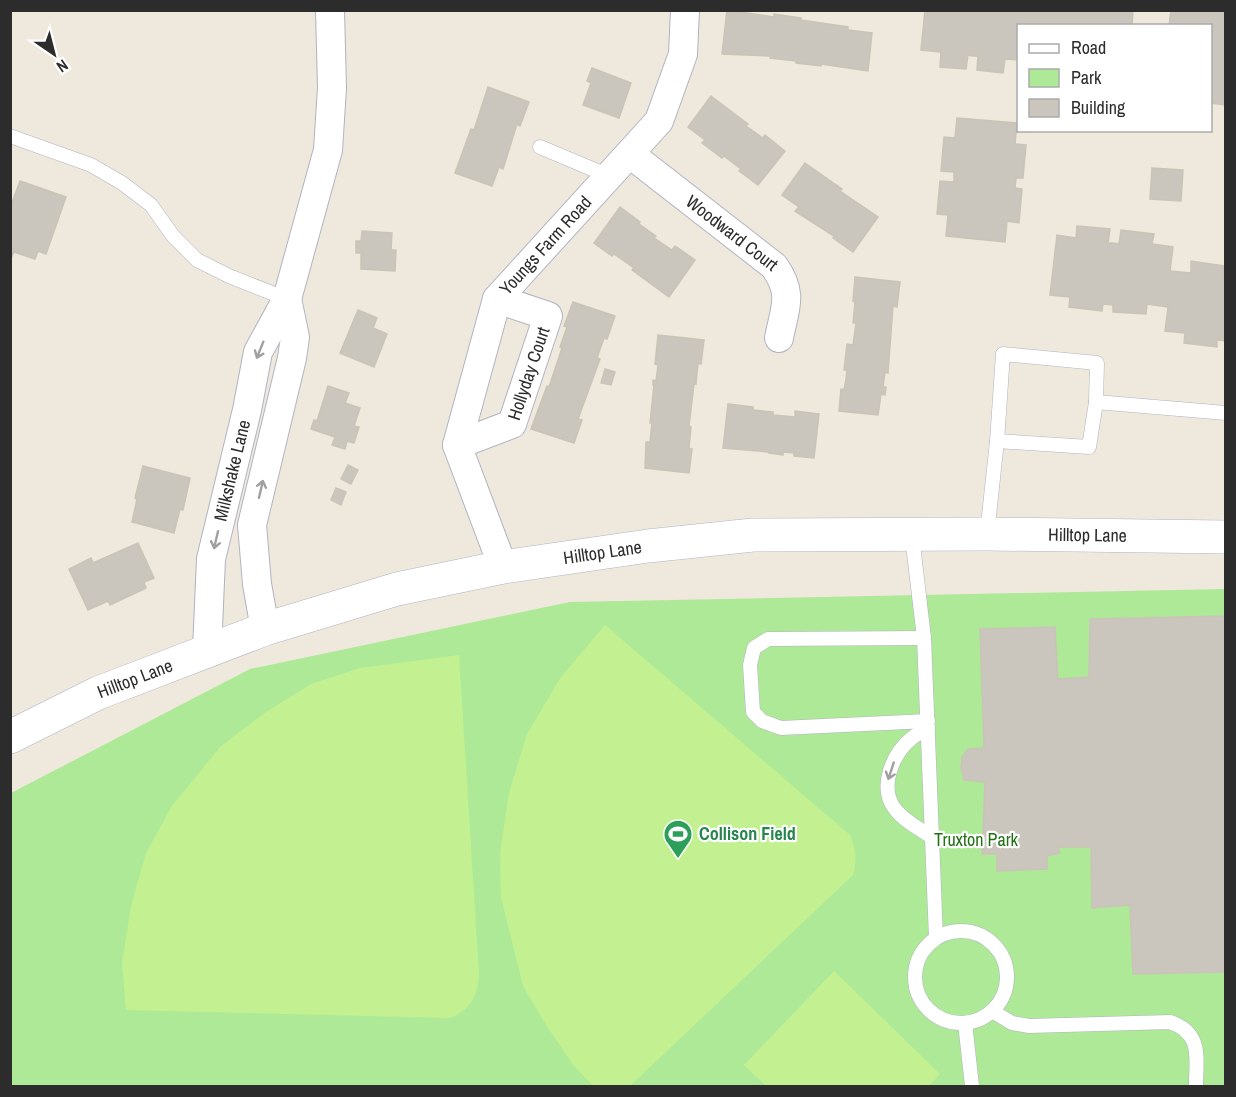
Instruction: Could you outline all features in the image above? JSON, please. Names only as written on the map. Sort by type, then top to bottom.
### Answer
[{"type":"street","name":"Milkshake Lane","points":[[207,650],[211,559],[247,410],[258,352],[287,299],[328,150],[332,88],[330,10]]},
{"type":"street","name":"Youngs Farm Road","points":[[457,446],[497,300],[659,121],[682,54],[686,10]]},
{"type":"street","name":"Woodward Court","points":[[630,154],[774,266],[783,279],[788,293],[779,338]]},
{"type":"street","name":"Milkshake Lane","points":[[265,629],[257,584],[252,525],[295,337],[287,299]]},
{"type":"street","name":"Hollyday Court","points":[[457,446],[513,424],[548,316],[497,300]]},
{"type":"street","points":[[457,446],[504,567]]},
{"type":"street","name":"Hilltop Lane","points":[[10,737],[98,693],[265,629],[397,589],[504,567],[648,546],[753,536],[987,534],[1226,537]]},
{"type":"lane","points":[[10,136],[91,165],[122,183],[151,205],[173,236],[197,260],[229,276],[287,299]]},
{"type":"lane","points":[[540,147],[609,176]]},
{"type":"lane","points":[[987,534],[1003,354],[1097,363],[1096,402],[1089,447],[997,441]]},
{"type":"lane","points":[[1096,402],[1226,413]]},
{"type":"lane","points":[[912,536],[924,638],[936,938]]},
{"type":"lane","points":[[924,638],[768,639],[754,648],[750,665],[753,712],[762,721],[781,728],[928,724]]},
{"type":"lane","points":[[928,724],[910,739],[894,761],[888,778],[888,797],[895,810],[932,837]]},
{"type":"lane","points":[[965,931],[980,935],[992,943],[1001,955],[1006,969],[1006,984],[1002,999],[992,1011],[980,1019],[965,1023],[950,1022],[935,1016],[924,1006],[916,992],[914,977],[917,962],[924,948],[936,938],[950,932],[965,931]]},
{"type":"lane","points":[[992,1011],[1012,1023],[1029,1026],[1170,1022],[1180,1025],[1187,1029],[1194,1038],[1196,1086]]},
{"type":"lane","points":[[965,1023],[972,1086]]},
{"type":"green space","name":"Truxton Park","points":[[1225,589],[1225,1086],[11,1086],[11,793],[250,669],[570,602]]},
{"type":"green space","name":"Collison Field","points":[[605,625],[850,835],[855,855],[853,875],[630,1086],[593,1086],[574,1066],[546,1025],[523,986],[501,897],[500,854],[509,793],[527,734],[561,677]]},
{"type":"green space","points":[[459,655],[479,975],[475,996],[468,1006],[450,1018],[126,1010],[122,963],[131,906],[146,853],[172,806],[220,747],[266,712],[311,684],[360,668]]},
{"type":"green space","points":[[834,971],[940,1074],[929,1086],[766,1086],[744,1065]]},
{"type":"building","points":[[727,10],[774,17],[774,14],[801,18],[801,20],[848,27],[848,30],[872,33],[868,71],[796,63],[796,61],[770,58],[770,56],[722,54]]},
{"type":"building","points":[[925,10],[1133,10],[1132,24],[1017,24],[1017,60],[1005,59],[1003,73],[977,70],[978,56],[968,55],[966,69],[940,67],[941,52],[921,50]]},
{"type":"building","points":[[1171,10],[1226,10],[1226,105],[1212,103],[1212,24],[1169,24]]},
{"type":"building","points":[[592,68],[631,83],[619,118],[583,105],[591,83],[587,81]]},
{"type":"building","points":[[488,87],[529,102],[520,126],[517,124],[503,169],[499,167],[492,186],[455,173],[471,129],[474,130]]},
{"type":"building","points":[[711,96],[748,124],[746,126],[763,138],[765,135],[785,151],[758,185],[724,156],[722,158],[702,143],[705,140],[688,127]]},
{"type":"building","points":[[957,118],[1017,123],[1015,144],[1026,145],[1023,178],[1016,178],[1015,188],[1022,189],[1019,223],[1007,221],[1005,242],[946,236],[948,215],[937,214],[940,181],[954,182],[954,172],[941,171],[944,137],[955,138]]},
{"type":"building","points":[[805,163],[878,217],[853,252],[833,238],[834,236],[795,211],[799,207],[782,195]]},
{"type":"building","points":[[1152,168],[1183,170],[1181,201],[1150,199]]},
{"type":"building","points":[[20,181],[66,197],[46,254],[38,251],[35,259],[14,252],[10,260],[10,208]]},
{"type":"building","points":[[620,207],[656,236],[654,238],[672,250],[675,246],[695,260],[669,297],[632,270],[634,268],[594,243]]},
{"type":"building","points":[[1077,226],[1110,229],[1108,243],[1119,244],[1121,230],[1154,234],[1152,244],[1173,247],[1170,271],[1191,273],[1191,261],[1224,266],[1226,341],[1217,340],[1217,347],[1184,343],[1185,333],[1165,331],[1168,307],[1147,304],[1146,314],[1113,312],[1113,305],[1103,304],[1102,311],[1069,307],[1070,297],[1050,295],[1057,235],[1076,238]]},
{"type":"building","points":[[362,231],[392,233],[391,250],[396,250],[395,271],[361,269],[361,253],[356,253],[356,241],[361,241]]},
{"type":"building","points":[[855,277],[900,282],[897,307],[893,306],[888,373],[885,372],[883,387],[886,387],[885,395],[881,394],[878,415],[839,411],[841,389],[844,390],[846,379],[847,370],[844,370],[847,344],[853,345],[856,323],[853,323]]},
{"type":"building","points":[[573,302],[615,316],[597,358],[600,359],[578,419],[582,420],[574,443],[531,429],[562,348],[560,347],[567,327],[564,326]]},
{"type":"building","points":[[358,310],[377,318],[373,328],[387,334],[374,367],[340,353]]},
{"type":"building","points":[[658,335],[704,340],[701,364],[698,363],[696,384],[694,384],[689,426],[691,427],[689,448],[692,449],[689,473],[645,468],[646,442],[650,442],[652,423],[650,423],[653,380],[656,381],[658,365],[655,364]]},
{"type":"building","points":[[605,369],[615,372],[611,385],[601,383]]},
{"type":"building","points":[[328,386],[349,393],[345,403],[360,408],[354,426],[359,427],[354,443],[347,441],[345,449],[332,445],[335,437],[311,429],[314,420],[317,421]]},
{"type":"building","points":[[728,404],[753,407],[753,410],[773,412],[773,415],[795,417],[795,411],[819,414],[814,458],[794,456],[794,453],[783,452],[783,455],[723,448]]},
{"type":"building","points":[[348,465],[358,470],[351,484],[341,479]]},
{"type":"building","points":[[143,466],[190,478],[183,510],[180,509],[174,533],[132,522]]},
{"type":"building","points":[[336,488],[346,492],[341,505],[331,500]]},
{"type":"building","points":[[138,543],[154,578],[144,582],[146,588],[110,605],[108,601],[88,610],[69,569],[91,558],[93,563]]},
{"type":"building","points":[[1226,616],[1226,972],[1133,974],[1130,905],[1092,908],[1091,847],[1058,847],[1060,853],[1047,856],[1047,869],[997,871],[997,854],[982,854],[985,782],[964,780],[961,767],[962,757],[968,749],[984,748],[980,629],[1055,627],[1058,679],[1089,677],[1090,619]]},
{"type":"place","name":"Collison Field","points":[[678,860]]}]
